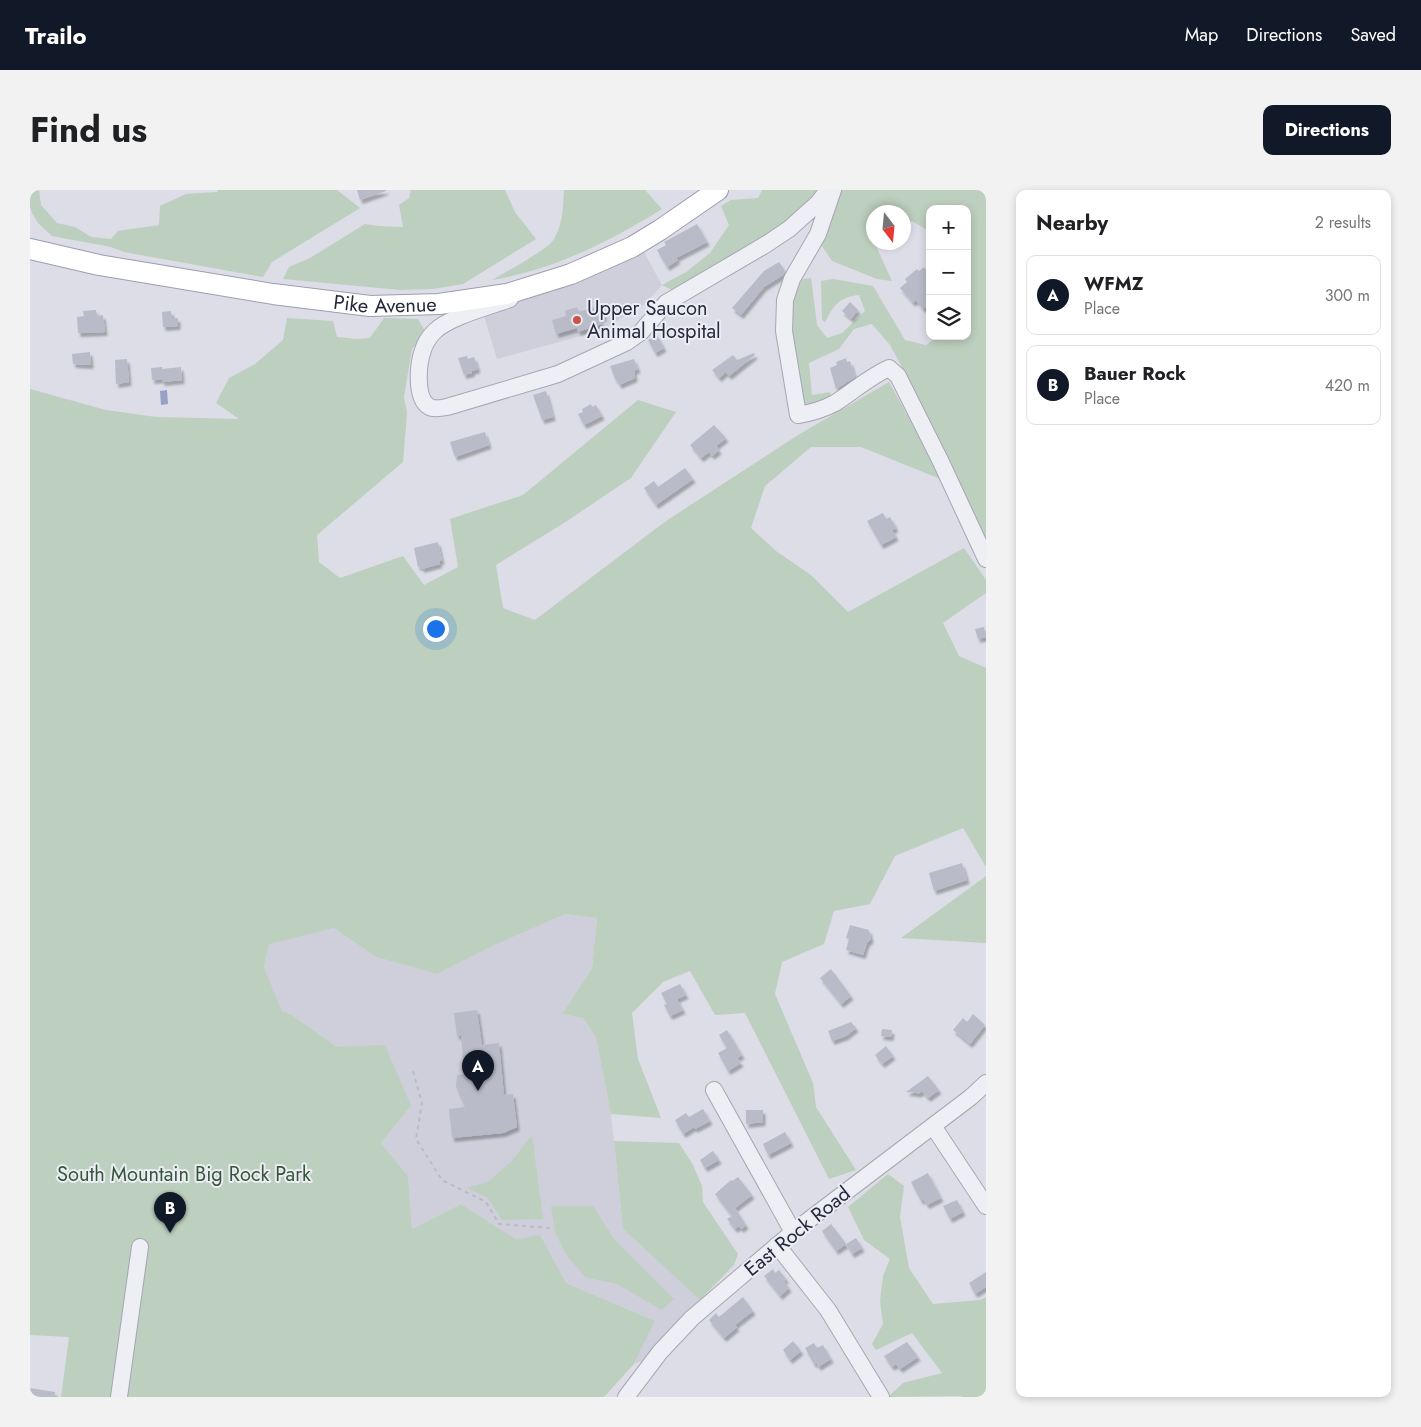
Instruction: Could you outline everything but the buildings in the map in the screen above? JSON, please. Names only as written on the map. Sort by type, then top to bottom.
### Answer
[{"type":"main road","name":"Pike Avenue","points":[[30,249],[99,265],[273,294],[370,306],[439,304],[507,294],[563,277],[606,259],[660,230],[718,190]]},
{"type":"street","points":[[606,259],[604,264],[440,326],[427,341],[420,363],[419,384],[423,400],[430,407],[447,407],[558,374],[627,342],[641,332],[666,303],[789,229],[828,190]]},
{"type":"street","points":[[834,190],[818,234],[795,272],[785,300],[784,331],[798,415],[810,413],[834,404],[874,375],[889,368],[898,376],[986,559]]},
{"type":"street","name":"East Rock Road","points":[[626,1397],[675,1334],[793,1232],[971,1097],[986,1083]]},
{"type":"street","points":[[714,1090],[793,1232]]},
{"type":"street","points":[[933,1126],[986,1206]]},
{"type":"street","points":[[778,1245],[828,1310],[881,1397]]},
{"type":"street","points":[[119,1397],[140,1246]]},
{"type":"path","points":[[413,1071],[422,1103],[416,1139],[442,1180],[486,1202],[499,1224],[550,1228]]},
{"type":"shaded area","points":[[643,250],[662,285],[644,305],[599,331],[497,359],[484,316],[598,273]]},
{"type":"shaded area","points":[[565,914],[597,918],[592,968],[562,1014],[583,1018],[596,1037],[611,1114],[623,1229],[700,1300],[668,1333],[647,1359],[634,1364],[655,1321],[566,1283],[540,1236],[516,1239],[461,1204],[412,1229],[408,1176],[381,1143],[411,1106],[337,1047],[292,1015],[282,1011],[264,967],[269,943],[334,928],[376,957],[437,974],[497,944]]},
{"type":"green space","points":[[30,190],[39,190],[41,205],[57,223],[75,227],[91,237],[111,239],[118,231],[159,225],[160,206],[186,194],[217,192],[218,190],[337,190],[360,208],[272,262],[263,277],[124,252],[111,247],[52,236],[38,223],[32,213]]},
{"type":"green space","points":[[411,190],[505,190],[515,212],[536,239],[463,284],[433,289],[401,290],[283,279],[289,267],[310,258],[365,224],[403,227],[399,205],[409,198]]},
{"type":"green space","points":[[564,190],[645,190],[662,209],[581,253],[537,269],[492,280],[535,255],[554,239],[561,221]]},
{"type":"green space","points":[[762,190],[820,190],[814,199],[771,232],[674,291],[662,285],[686,272],[710,253],[729,225],[721,206],[731,200],[758,198]]},
{"type":"green space","points":[[838,190],[986,190],[986,541],[902,367],[890,345],[872,324],[854,329],[839,349],[809,363],[812,395],[830,392],[831,398],[802,411],[787,325],[790,297],[803,279],[811,278],[817,325],[827,338],[842,333],[865,311],[859,295],[852,296],[838,303],[825,322],[822,320],[821,281],[833,279],[873,286],[905,340],[926,345],[933,340],[971,340],[971,205],[926,205],[926,230],[911,221],[911,205],[866,205],[866,250],[878,250],[892,281],[877,279],[832,261],[822,246]]},
{"type":"green space","name":"South Mountain Big Rock Park","points":[[287,318],[333,321],[337,337],[370,338],[384,318],[418,319],[426,333],[412,349],[404,397],[407,413],[403,462],[317,535],[319,562],[340,578],[403,556],[424,585],[458,567],[450,519],[523,495],[638,400],[676,412],[631,478],[496,565],[503,608],[535,620],[666,521],[798,435],[889,382],[943,480],[861,447],[811,447],[765,486],[751,528],[776,551],[811,575],[848,612],[964,548],[986,580],[986,593],[943,623],[959,656],[986,668],[986,867],[963,828],[895,856],[870,904],[834,911],[824,944],[782,962],[775,994],[813,1083],[816,1107],[856,1170],[829,1179],[745,1013],[715,1015],[690,971],[663,982],[632,1013],[638,1059],[661,1118],[611,1114],[596,1037],[583,1018],[562,1014],[592,968],[597,918],[565,914],[497,944],[437,974],[376,957],[334,928],[269,944],[264,967],[282,1011],[292,1015],[337,1047],[385,1045],[411,1106],[381,1143],[408,1176],[412,1229],[461,1204],[516,1239],[540,1235],[566,1283],[655,1321],[634,1364],[604,1397],[61,1397],[69,1337],[30,1335],[30,389],[106,410],[156,417],[239,419],[216,403],[229,378],[255,364],[283,340]]},
{"type":"green space","points":[[986,876],[986,943],[901,938]]},
{"type":"green space","points":[[532,1135],[543,1219],[502,1220],[488,1198],[467,1188],[488,1182],[511,1162]]},
{"type":"green space","points":[[614,1141],[679,1143],[693,1165],[702,1186],[703,1202],[738,1254],[734,1265],[700,1300],[623,1229]]},
{"type":"green space","points":[[888,1174],[904,1186],[900,1217],[909,1268],[933,1304],[980,1300],[986,1297],[986,1397],[888,1397],[903,1383],[942,1373],[912,1333],[876,1350],[872,1344],[883,1324],[880,1301],[883,1276],[890,1259],[864,1240],[848,1207]]},
{"type":"green space","points":[[551,1206],[593,1206],[614,1239],[674,1299],[662,1310],[617,1284],[585,1277],[565,1253],[555,1232]]},
{"type":"water","points":[[167,390],[168,404],[161,405],[160,391]]},
{"type":"place","name":"Upper Saucon Animal Hospital","points":[[577,320]]},
{"type":"place","name":"WFMZ","points":[[478,1091]]},
{"type":"place","name":"Bauer Rock","points":[[170,1233]]}]
